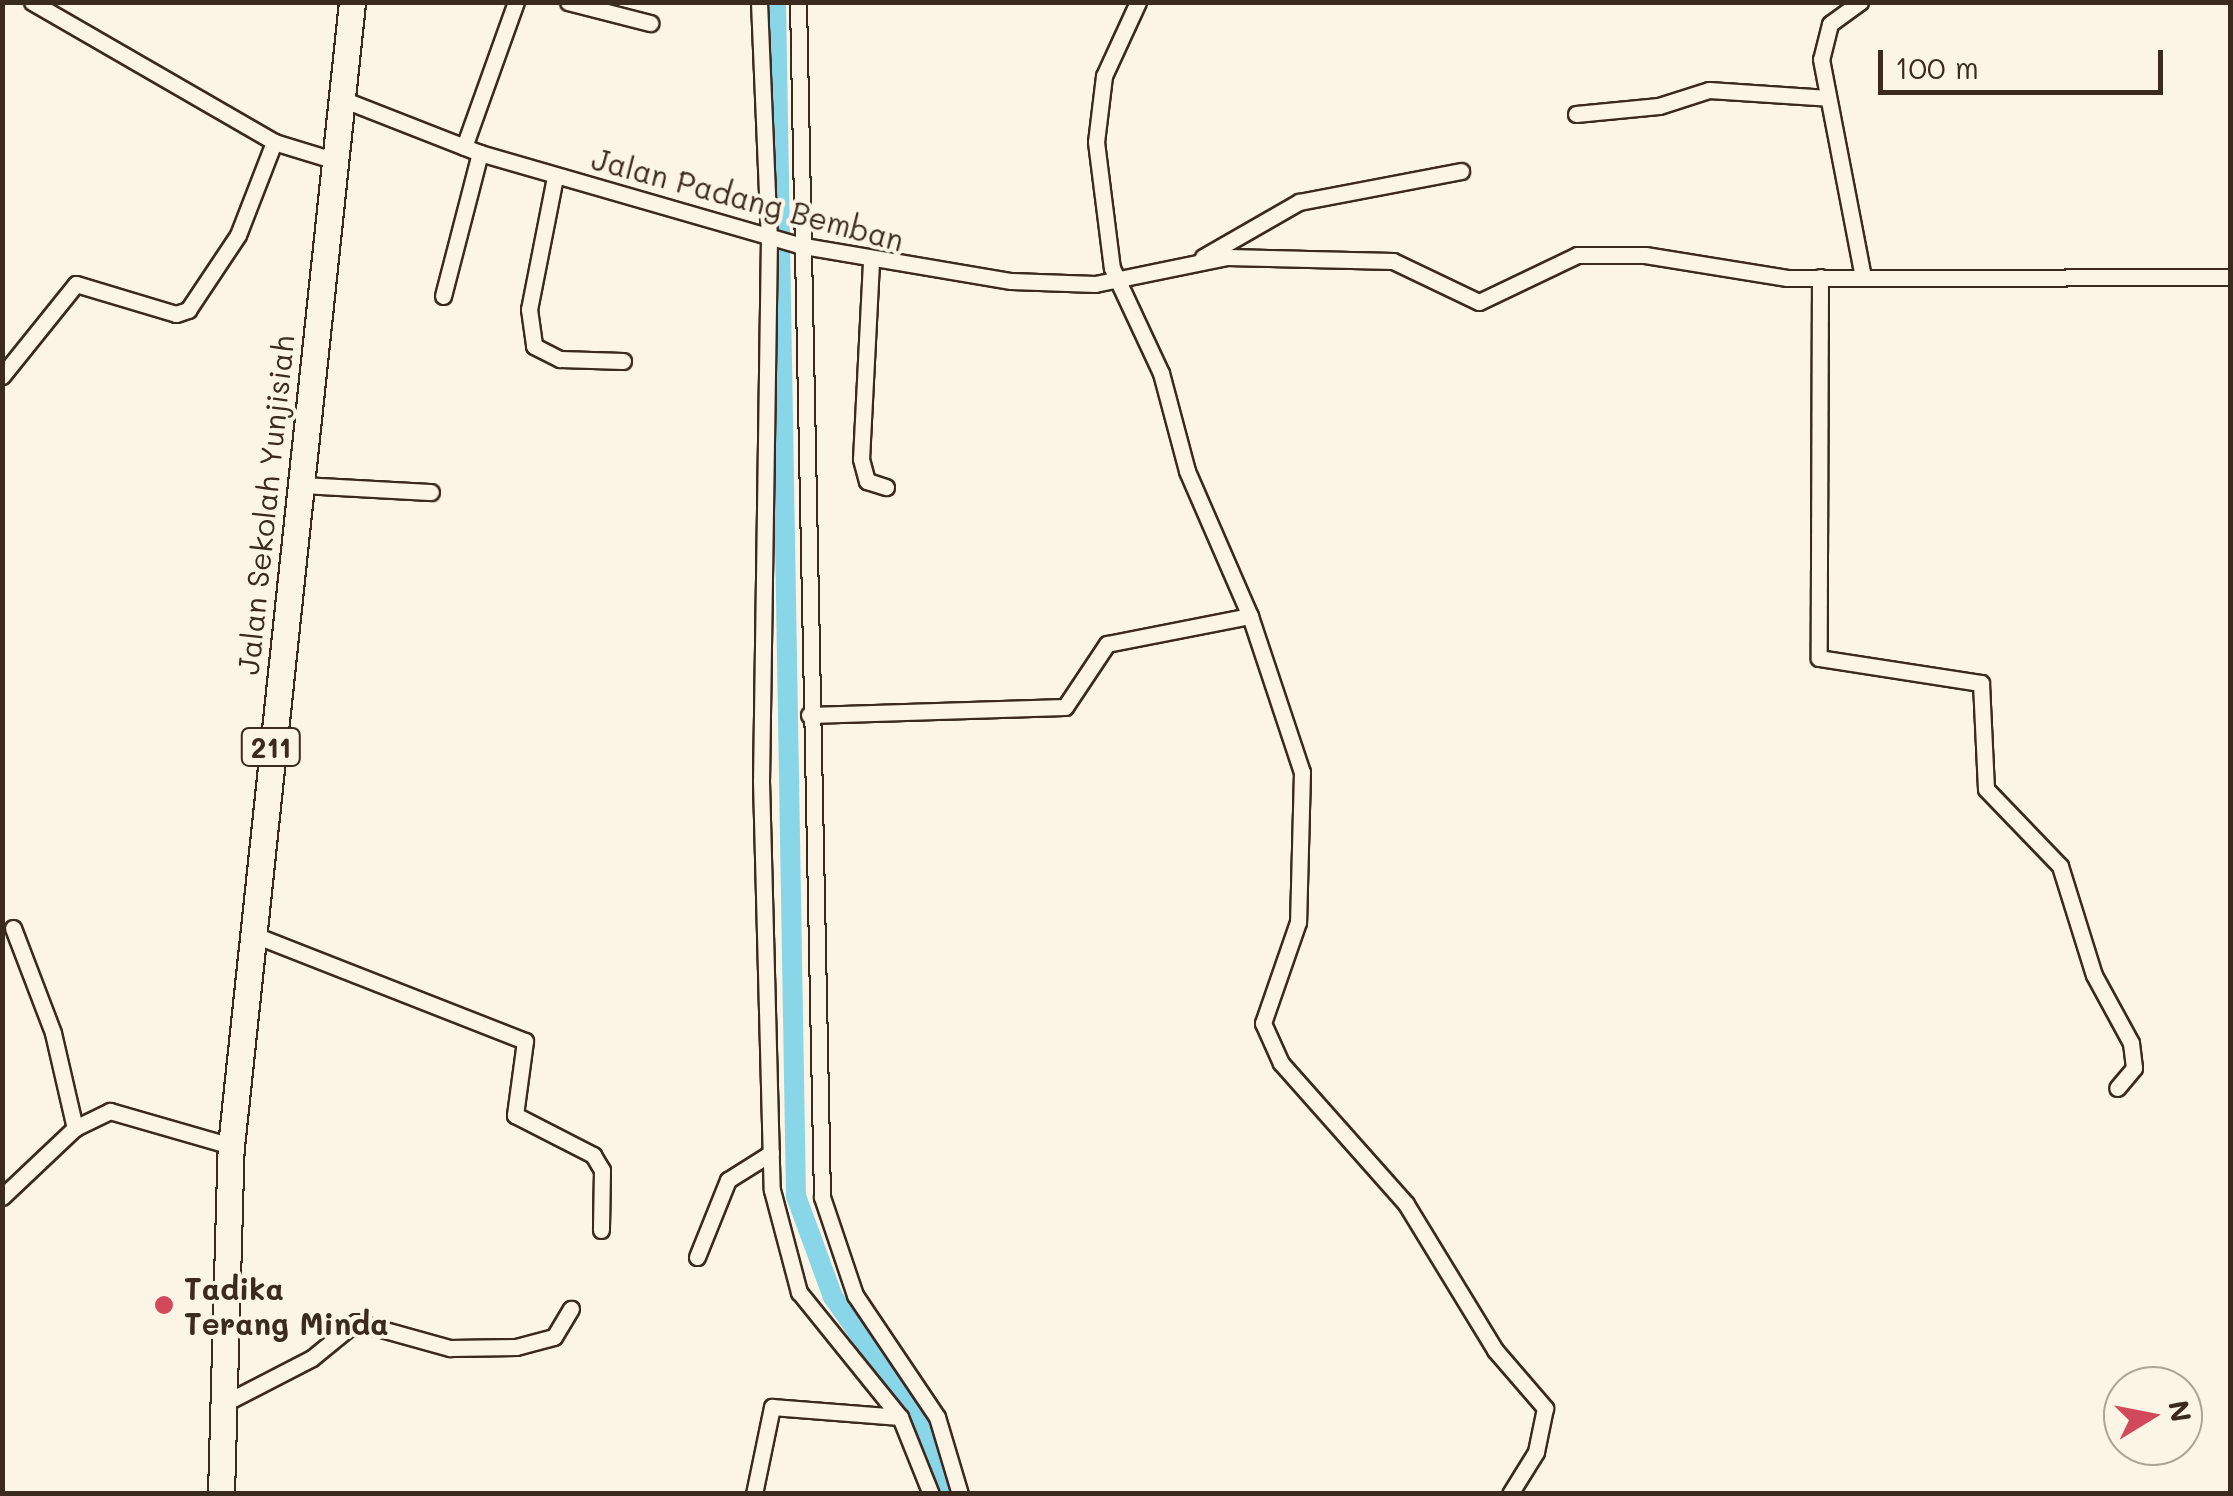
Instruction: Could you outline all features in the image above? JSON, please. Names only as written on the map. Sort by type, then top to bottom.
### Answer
[{"type":"main road","name":"Jalan Sekolah Yunjisiah","points":[[221,1494],[231,1146],[352,2]]},
{"type":"street","points":[[32,2],[274,142],[336,160]]},
{"type":"street","points":[[464,147],[516,2]]},
{"type":"street","points":[[568,2],[650,23]]},
{"type":"street","points":[[759,2],[784,241],[809,716],[822,1197],[855,1295],[936,1417],[960,1494]]},
{"type":"street","points":[[798,2],[761,781],[776,1228],[799,1292],[900,1417],[931,1494]]},
{"type":"street","points":[[1138,2],[1104,76],[1096,142],[1120,278],[1250,616],[1302,772],[1298,922],[1263,1023],[1268,1043],[1406,1204],[1495,1350],[1546,1408],[1536,1452],[1510,1494]]},
{"type":"street","points":[[1860,2],[1824,38],[1828,98],[1863,277]]},
{"type":"street","points":[[1576,114],[1660,106],[1708,90],[1828,98]]},
{"type":"street","name":"Jalan Padang Bemban","points":[[342,100],[480,153],[556,177],[871,262],[1011,281],[1120,278],[1197,261]]},
{"type":"street","points":[[2,376],[76,284],[176,314],[188,310],[238,235],[274,142]]},
{"type":"street","points":[[443,296],[480,153]]},
{"type":"street","points":[[1197,261],[1299,202],[1461,171]]},
{"type":"street","points":[[556,177],[529,308],[534,346],[560,359],[624,361]]},
{"type":"street","points":[[1197,261],[1412,263],[1479,302],[1577,254],[1820,277],[2230,276]]},
{"type":"street","points":[[871,262],[861,458],[867,480],[886,487]]},
{"type":"street","points":[[1820,277],[1819,658],[1981,683],[1986,789],[2060,866],[2094,975],[2134,1055],[2117,1088]]},
{"type":"street","points":[[300,485],[431,492]]},
{"type":"street","points":[[809,716],[1065,707],[1107,644],[1250,616]]},
{"type":"street","points":[[14,928],[53,1033],[75,1128]]},
{"type":"street","points":[[252,934],[525,1042],[515,1115],[598,1162],[601,1230]]},
{"type":"street","points":[[2,1198],[92,1115],[128,1113],[231,1146]]},
{"type":"street","points":[[697,1257],[728,1180],[771,1153]]},
{"type":"street","points":[[221,1405],[312,1358],[356,1322],[450,1348],[516,1347],[554,1338],[571,1309]]},
{"type":"street","points":[[754,1494],[772,1408],[900,1417]]},
{"type":"waterway","points":[[776,2],[796,1196],[833,1297],[924,1425],[946,1494]]},
{"type":"place","name":"Tadika Terang Minda","points":[[164,1305]]}]
